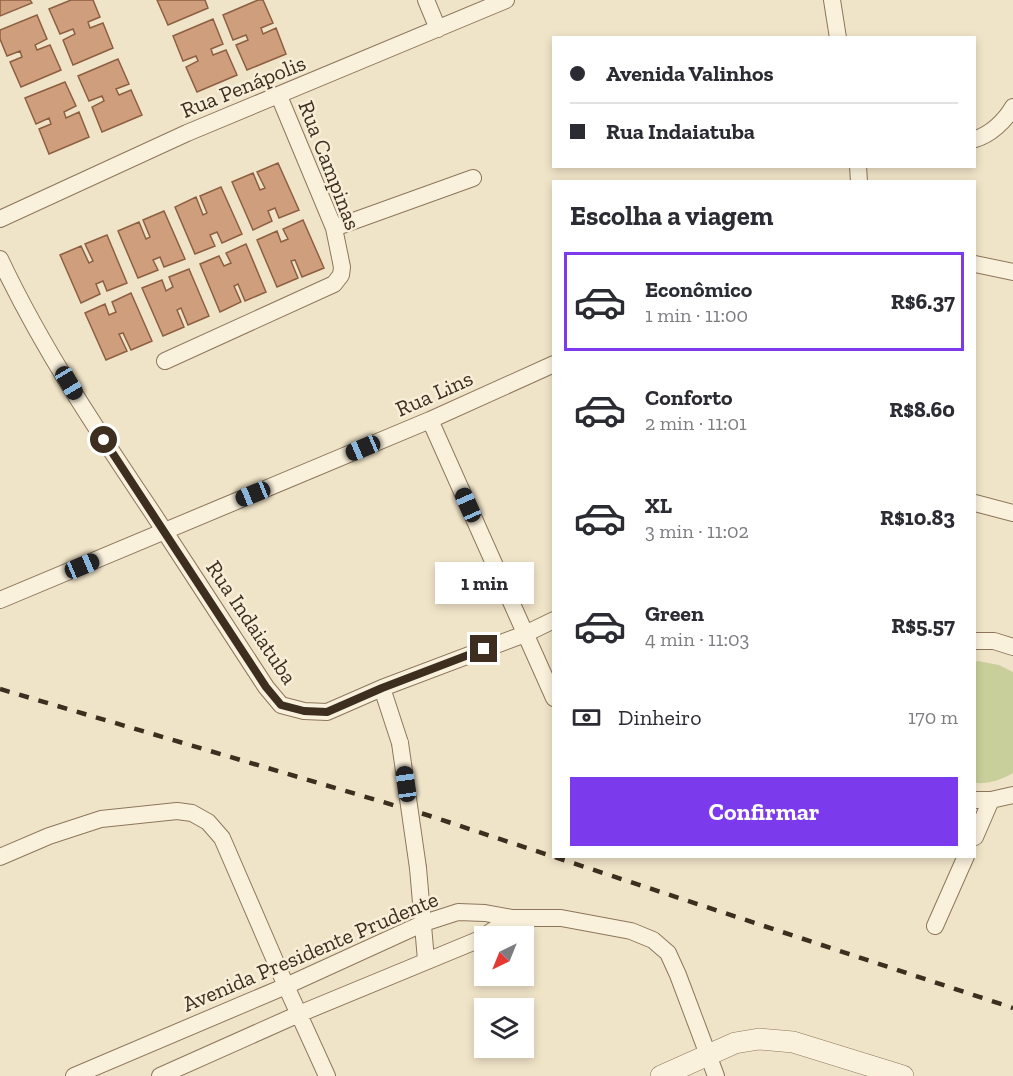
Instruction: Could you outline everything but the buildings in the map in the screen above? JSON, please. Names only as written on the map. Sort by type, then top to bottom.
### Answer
[{"type":"street","points":[[426,0],[438,29]]},
{"type":"street","name":"Rua Penápolis","points":[[0,219],[187,133],[506,0]]},
{"type":"street","points":[[832,0],[838,36]]},
{"type":"street","name":"Rua Campinas","points":[[165,361],[334,285],[341,275],[342,267],[334,228],[279,96]]},
{"type":"street","points":[[976,138],[994,129],[1009,115],[1013,107]]},
{"type":"street","points":[[334,228],[473,178]]},
{"type":"street","name":"Rua Indaiatuba","points":[[0,259],[35,326],[92,422],[266,687],[281,705],[304,711],[327,712],[552,621]]},
{"type":"street","points":[[976,264],[1013,272]]},
{"type":"street","name":"Rua Lins","points":[[0,600],[430,420],[552,365]]},
{"type":"street","points":[[430,420],[552,694]]},
{"type":"street","points":[[976,503],[1013,513]]},
{"type":"street","points":[[976,641],[994,641],[1013,647]]},
{"type":"street","points":[[382,688],[400,742],[418,868],[426,960]]},
{"type":"street","points":[[976,832],[983,800],[1013,795]]},
{"type":"street","points":[[0,857],[49,836],[101,819],[177,811],[192,813],[208,822],[222,838],[327,1076]]},
{"type":"street","points":[[935,926],[965,858]]},
{"type":"street","name":"Avenida Presidente Prudente","points":[[74,1076],[286,986],[424,923],[458,912],[485,913],[512,918],[561,918],[631,931],[653,940],[668,953],[716,1076]]},
{"type":"street","points":[[160,1076],[299,1014],[478,940],[512,918]]},
{"type":"street","points":[[661,1076],[735,1043],[759,1039],[793,1042],[903,1076]]},
{"type":"green space","points":[[976,662],[999,665],[1013,672],[1013,773],[995,781],[980,783],[976,783]]},
{"type":"railway","points":[[0,689],[427,815],[552,856]]},
{"type":"railway","points":[[558,858],[1013,1008]]},
{"type":"route","points":[[104,440],[266,687],[281,705],[304,711],[327,712],[484,649]]}]
